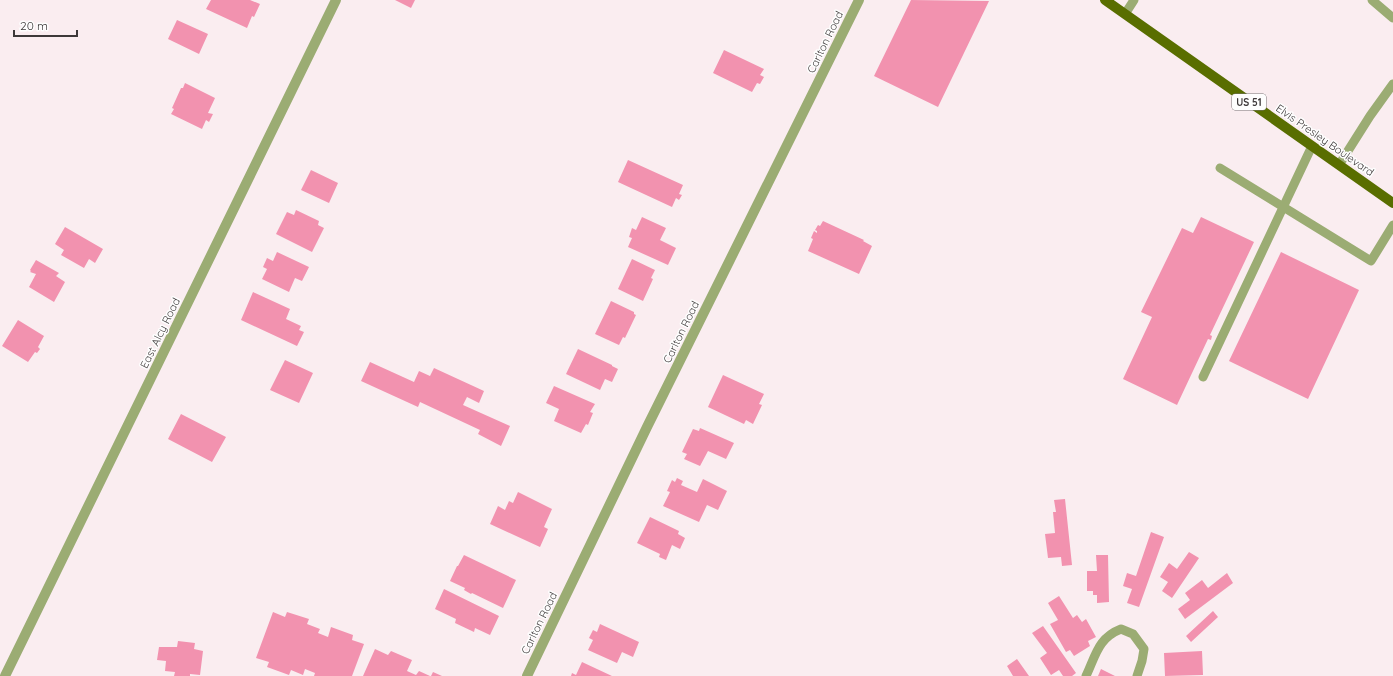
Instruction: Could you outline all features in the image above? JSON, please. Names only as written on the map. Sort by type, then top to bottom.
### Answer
[{"type":"main road","name":"Elvis Presley Boulevard","points":[[1106,0],[1393,203]]},
{"type":"street","name":"East Alcy Road","points":[[6,676],[336,0]]},
{"type":"street","name":"Carlton Road","points":[[527,676],[643,434],[859,0]]},
{"type":"lane","points":[[1125,14],[1134,0]]},
{"type":"lane","points":[[1372,0],[1393,18]]},
{"type":"lane","points":[[1339,165],[1370,116],[1393,84]]},
{"type":"lane","points":[[1203,377],[1312,146]]},
{"type":"lane","points":[[1220,168],[1371,261],[1393,225]]},
{"type":"lane","points":[[1086,676],[1101,642],[1110,633],[1121,629],[1133,634],[1144,649],[1137,676]]},
{"type":"building","points":[[211,0],[250,0],[260,4],[254,17],[252,16],[247,28],[206,9]]},
{"type":"building","points":[[395,0],[415,0],[411,8]]},
{"type":"building","points":[[911,0],[989,1],[938,107],[874,76]]},
{"type":"building","points":[[177,20],[208,34],[199,54],[168,39]]},
{"type":"building","points":[[724,50],[764,69],[760,75],[764,77],[760,84],[757,83],[752,92],[713,73]]},
{"type":"building","points":[[185,83],[215,98],[208,113],[213,114],[209,122],[206,120],[202,129],[171,114],[174,109],[172,108],[181,88],[183,88]]},
{"type":"building","points":[[628,160],[683,185],[679,194],[682,195],[679,200],[676,198],[672,207],[618,182]]},
{"type":"building","points":[[311,170],[338,183],[329,203],[301,190]]},
{"type":"building","points":[[296,210],[319,221],[318,225],[324,228],[312,252],[276,234],[287,212],[294,215]]},
{"type":"building","points":[[642,217],[666,228],[660,240],[676,248],[668,265],[628,247],[632,238],[629,237],[632,228],[636,230]]},
{"type":"building","points":[[1201,217],[1254,242],[1210,335],[1212,336],[1211,340],[1208,339],[1177,405],[1123,379],[1152,317],[1141,312],[1182,228],[1193,233]]},
{"type":"building","points":[[823,221],[864,240],[863,241],[872,246],[859,274],[808,251],[813,239],[811,238],[814,231],[817,233],[815,230]]},
{"type":"building","points":[[65,227],[103,249],[95,263],[89,259],[84,268],[61,255],[64,250],[55,244]]},
{"type":"building","points":[[277,252],[309,267],[302,281],[295,278],[289,292],[262,279],[267,269],[263,267],[267,258],[273,261]]},
{"type":"building","points":[[1281,252],[1359,290],[1308,399],[1229,361]]},
{"type":"building","points":[[632,259],[655,270],[651,278],[653,279],[643,301],[618,289]]},
{"type":"building","points":[[36,260],[59,273],[56,276],[65,282],[54,302],[29,287],[36,274],[30,272],[30,270]]},
{"type":"building","points":[[253,292],[290,309],[286,319],[301,326],[299,330],[304,332],[297,346],[241,320]]},
{"type":"building","points":[[611,301],[634,312],[636,315],[625,338],[623,337],[619,345],[595,334]]},
{"type":"building","points":[[18,320],[44,336],[38,347],[40,349],[37,353],[35,352],[28,362],[2,346]]},
{"type":"building","points":[[578,349],[618,369],[612,382],[605,379],[600,390],[566,374]]},
{"type":"building","points":[[285,360],[313,373],[299,403],[270,390]]},
{"type":"building","points":[[370,362],[414,382],[419,371],[430,376],[434,368],[484,391],[479,403],[467,397],[463,405],[510,426],[501,446],[478,434],[480,430],[420,402],[418,407],[361,381]]},
{"type":"building","points":[[723,375],[764,394],[759,404],[762,405],[753,424],[746,420],[744,424],[708,407]]},
{"type":"building","points":[[554,386],[595,404],[590,412],[593,413],[588,425],[586,424],[581,433],[554,421],[559,409],[546,403]]},
{"type":"building","points":[[181,414],[226,437],[212,462],[168,439]]},
{"type":"building","points":[[700,428],[734,443],[726,459],[708,451],[700,466],[684,459],[687,454],[682,452],[693,429],[699,431]]},
{"type":"building","points":[[677,478],[683,481],[681,485],[697,492],[703,479],[727,491],[718,510],[707,505],[699,522],[663,506],[670,492],[667,491],[672,480],[675,482]]},
{"type":"building","points":[[518,492],[552,509],[544,527],[548,529],[540,547],[490,524],[498,506],[505,510],[509,501],[513,503]]},
{"type":"building","points":[[1065,499],[1072,565],[1062,566],[1061,557],[1048,558],[1045,534],[1055,533],[1053,512],[1056,512],[1054,500]]},
{"type":"building","points":[[650,517],[679,531],[678,534],[685,538],[680,549],[672,545],[666,560],[659,557],[660,554],[637,543]]},
{"type":"building","points":[[1151,532],[1164,537],[1139,607],[1127,603],[1132,589],[1123,586],[1127,573],[1136,576]]},
{"type":"building","points":[[1189,552],[1199,558],[1172,598],[1162,591],[1168,582],[1160,577],[1169,563],[1177,569]]},
{"type":"building","points":[[464,555],[516,580],[503,608],[472,593],[471,594],[464,590],[465,588],[450,581]]},
{"type":"building","points":[[1096,555],[1108,555],[1109,602],[1097,603],[1097,595],[1093,595],[1093,591],[1087,591],[1087,571],[1097,571]]},
{"type":"building","points":[[1227,573],[1233,583],[1185,619],[1178,609],[1190,600],[1185,593],[1202,580],[1208,588]]},
{"type":"building","points":[[444,589],[499,616],[490,635],[475,628],[474,632],[455,623],[456,619],[435,609]]},
{"type":"building","points":[[1059,596],[1073,618],[1077,615],[1082,622],[1086,619],[1096,637],[1088,641],[1090,646],[1074,656],[1070,650],[1066,652],[1050,624],[1058,620],[1048,603]]},
{"type":"building","points":[[1213,611],[1218,617],[1191,642],[1186,636]]},
{"type":"building","points":[[273,612],[285,617],[287,612],[309,619],[307,624],[320,629],[318,633],[328,637],[331,627],[353,635],[352,640],[364,644],[352,676],[314,676],[315,673],[305,669],[303,675],[291,670],[289,675],[267,667],[269,662],[256,658]]},
{"type":"building","points":[[600,624],[639,642],[633,657],[622,652],[617,663],[588,650],[593,640],[589,638],[593,630],[597,632]]},
{"type":"building","points":[[1043,626],[1076,673],[1072,676],[1063,676],[1059,670],[1051,675],[1040,658],[1047,653],[1032,633]]},
{"type":"building","points":[[178,641],[195,643],[194,649],[203,651],[200,675],[190,674],[190,676],[174,676],[175,672],[165,671],[166,661],[157,660],[159,647],[177,647]]},
{"type":"building","points":[[375,649],[388,655],[391,651],[412,660],[407,671],[416,675],[419,671],[430,676],[363,676]]},
{"type":"building","points":[[1202,651],[1203,675],[1165,676],[1164,653]]},
{"type":"building","points":[[1017,659],[1029,676],[1013,676],[1007,666]]},
{"type":"building","points":[[582,662],[612,676],[571,676],[572,673],[576,675]]},
{"type":"building","points":[[1101,669],[1115,676],[1098,676]]},
{"type":"building","points":[[433,672],[442,676],[431,676]]}]
